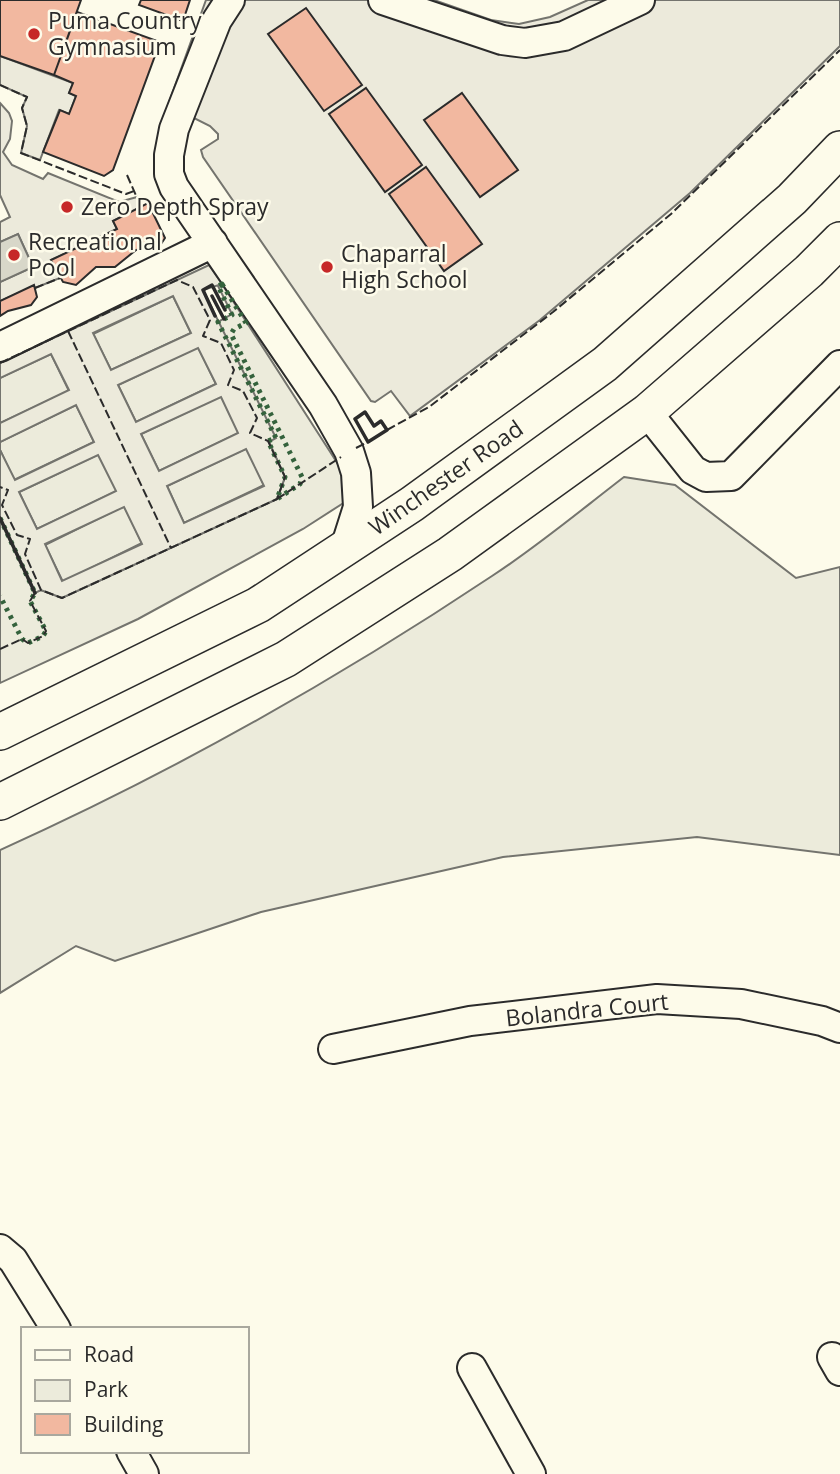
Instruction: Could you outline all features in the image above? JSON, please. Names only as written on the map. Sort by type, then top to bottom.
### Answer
[{"type":"main road","name":"Winchester Road","points":[[0,732],[258,604],[412,504],[604,364],[792,199],[840,149]]},
{"type":"main road","points":[[0,802],[286,659],[450,554],[647,412],[809,271],[840,240]]},
{"type":"street","points":[[230,0],[217,20],[174,130],[169,155],[169,174],[174,187],[323,405],[349,451],[356,473],[358,507],[345,548]]},
{"type":"street","points":[[383,0],[502,40],[524,43],[564,36],[640,0]]},
{"type":"street","points":[[0,347],[213,243]]},
{"type":"street","points":[[647,412],[693,470],[706,477],[730,476],[840,365]]},
{"type":"street","name":"Bolandra Court","points":[[333,1049],[470,1021],[657,999],[741,1004],[822,1021],[840,1028]]},
{"type":"street","points":[[7,1254],[55,1327]]},
{"type":"street","points":[[472,1368],[531,1474]]},
{"type":"street","points":[[132,1453],[145,1474]]},
{"type":"green space","points":[[222,284],[345,475],[345,502],[303,529],[138,619],[0,683],[0,518],[35,592],[41,590],[62,598],[277,499],[285,477],[268,441],[275,437],[218,322],[232,314],[218,286]]},
{"type":"green space","points":[[173,296],[191,333],[111,370],[93,334]]},
{"type":"green space","points":[[198,347],[216,384],[136,422],[118,385]]},
{"type":"green space","points":[[51,354],[69,391],[0,423],[0,378]]},
{"type":"green space","points":[[221,396],[239,433],[159,471],[141,434]]},
{"type":"green space","points":[[76,405],[94,442],[14,480],[0,450],[0,442]]},
{"type":"green space","points":[[247,448],[264,485],[184,523],[167,486]]},
{"type":"green space","points":[[99,454],[117,491],[37,529],[19,492]]},
{"type":"green space","points":[[624,477],[675,485],[796,578],[840,567],[840,855],[697,837],[503,857],[261,912],[115,961],[76,946],[0,993],[0,850],[190,757],[313,688],[509,564]]},
{"type":"green space","points":[[124,506],[142,543],[63,582],[45,545]]},
{"type":"shaded area","points":[[206,0],[434,0],[491,20],[519,24],[550,17],[588,0],[840,0],[840,46],[690,193],[540,320],[410,416],[391,391],[375,402],[371,401],[203,157],[201,150],[218,139],[218,134],[210,126],[168,105]]},
{"type":"shaded area","points":[[0,56],[73,83],[69,93],[76,96],[69,114],[59,110],[40,160],[21,153],[27,126],[22,108],[27,97],[0,85]]},
{"type":"shaded area","points":[[0,103],[12,121],[10,139],[3,152],[12,165],[43,179],[48,173],[119,202],[137,197],[141,207],[113,221],[117,229],[51,260],[60,278],[0,301],[0,282],[33,267],[18,234],[0,242],[0,222],[10,217],[0,195]]},
{"type":"shaded area","name":"Recreational Pool","points":[[18,234],[33,267],[0,282],[0,242]]},
{"type":"shaded area","points":[[209,265],[222,284],[203,290],[276,438],[269,442],[285,477],[277,499],[62,598],[41,590],[35,593],[0,518],[0,450],[15,480],[94,442],[76,405],[0,442],[0,423],[69,390],[51,354],[0,378],[0,363]],"holes":[[[173,296],[191,333],[111,370],[93,333]],[[198,348],[216,384],[136,422],[118,385]],[[221,397],[238,433],[159,471],[141,434]],[[246,449],[264,486],[184,523],[167,486]],[[98,455],[116,491],[37,529],[19,492]],[[124,507],[142,544],[62,581],[45,544]]]},
{"type":"building","name":"Puma Country Gymnasium","points":[[0,0],[81,0],[54,75],[0,56]]},
{"type":"building","points":[[141,0],[190,0],[183,21],[139,5]]},
{"type":"building","points":[[306,8],[362,85],[324,111],[268,34]]},
{"type":"building","points":[[77,12],[160,42],[113,170],[104,176],[43,152],[60,110],[69,114],[76,96],[69,93],[73,83],[54,75]]},
{"type":"building","points":[[366,88],[422,165],[385,192],[329,114]]},
{"type":"building","points":[[462,93],[518,170],[480,197],[424,120]]},
{"type":"building","points":[[426,167],[482,244],[444,271],[389,194]]},
{"type":"building","points":[[148,203],[165,238],[159,247],[136,250],[115,267],[96,267],[76,285],[63,282],[51,260],[117,229],[113,221]]},
{"type":"building","points":[[34,285],[37,297],[31,305],[0,316],[0,301]]},
{"type":"hedge","points":[[222,284],[246,323],[234,329],[231,334],[302,477],[300,484],[277,499],[285,477],[268,441],[276,438],[218,322],[232,315],[218,286],[222,284]]},
{"type":"hedge","points":[[0,518],[35,593],[30,601],[46,631],[43,636],[28,643],[22,639],[0,596]]},
{"type":"fence","points":[[387,430],[429,407],[553,312],[671,214],[840,50]]},
{"type":"fence","points":[[0,85],[27,97],[22,108],[27,126],[21,153],[126,194],[134,191]]},
{"type":"fence","points":[[127,175],[141,207]]},
{"type":"fence","points":[[35,288],[60,278]]},
{"type":"fence","points":[[0,363],[177,280],[193,287],[210,320],[203,336],[221,343],[234,370],[228,385],[243,391],[257,418],[250,433],[268,441],[285,477],[277,499],[62,598],[41,590],[25,554],[30,539],[17,535],[2,505],[8,490],[0,487]]},
{"type":"fence","points":[[68,331],[171,548]]},
{"type":"fence","points":[[356,448],[368,442]]},
{"type":"fence","points":[[277,499],[341,457]]},
{"type":"fence","points":[[0,649],[22,639],[28,643],[43,636],[46,631],[30,601],[35,593]]},
{"type":"wall","points":[[215,316],[203,290],[212,285],[225,310]]},
{"type":"wall","points":[[212,296],[224,319]]},
{"type":"wall","points":[[365,412],[374,426],[381,421],[387,430],[368,442],[355,419],[365,412]]},
{"type":"wall","points":[[0,518],[35,593]]},
{"type":"place","name":"Puma Country Gymnasium","points":[[34,34]]},
{"type":"place","name":"Zero Depth Spray","points":[[67,207]]},
{"type":"place","name":"Recreational Pool","points":[[14,255]]},
{"type":"place","name":"Chaparral High School","points":[[327,267]]}]
